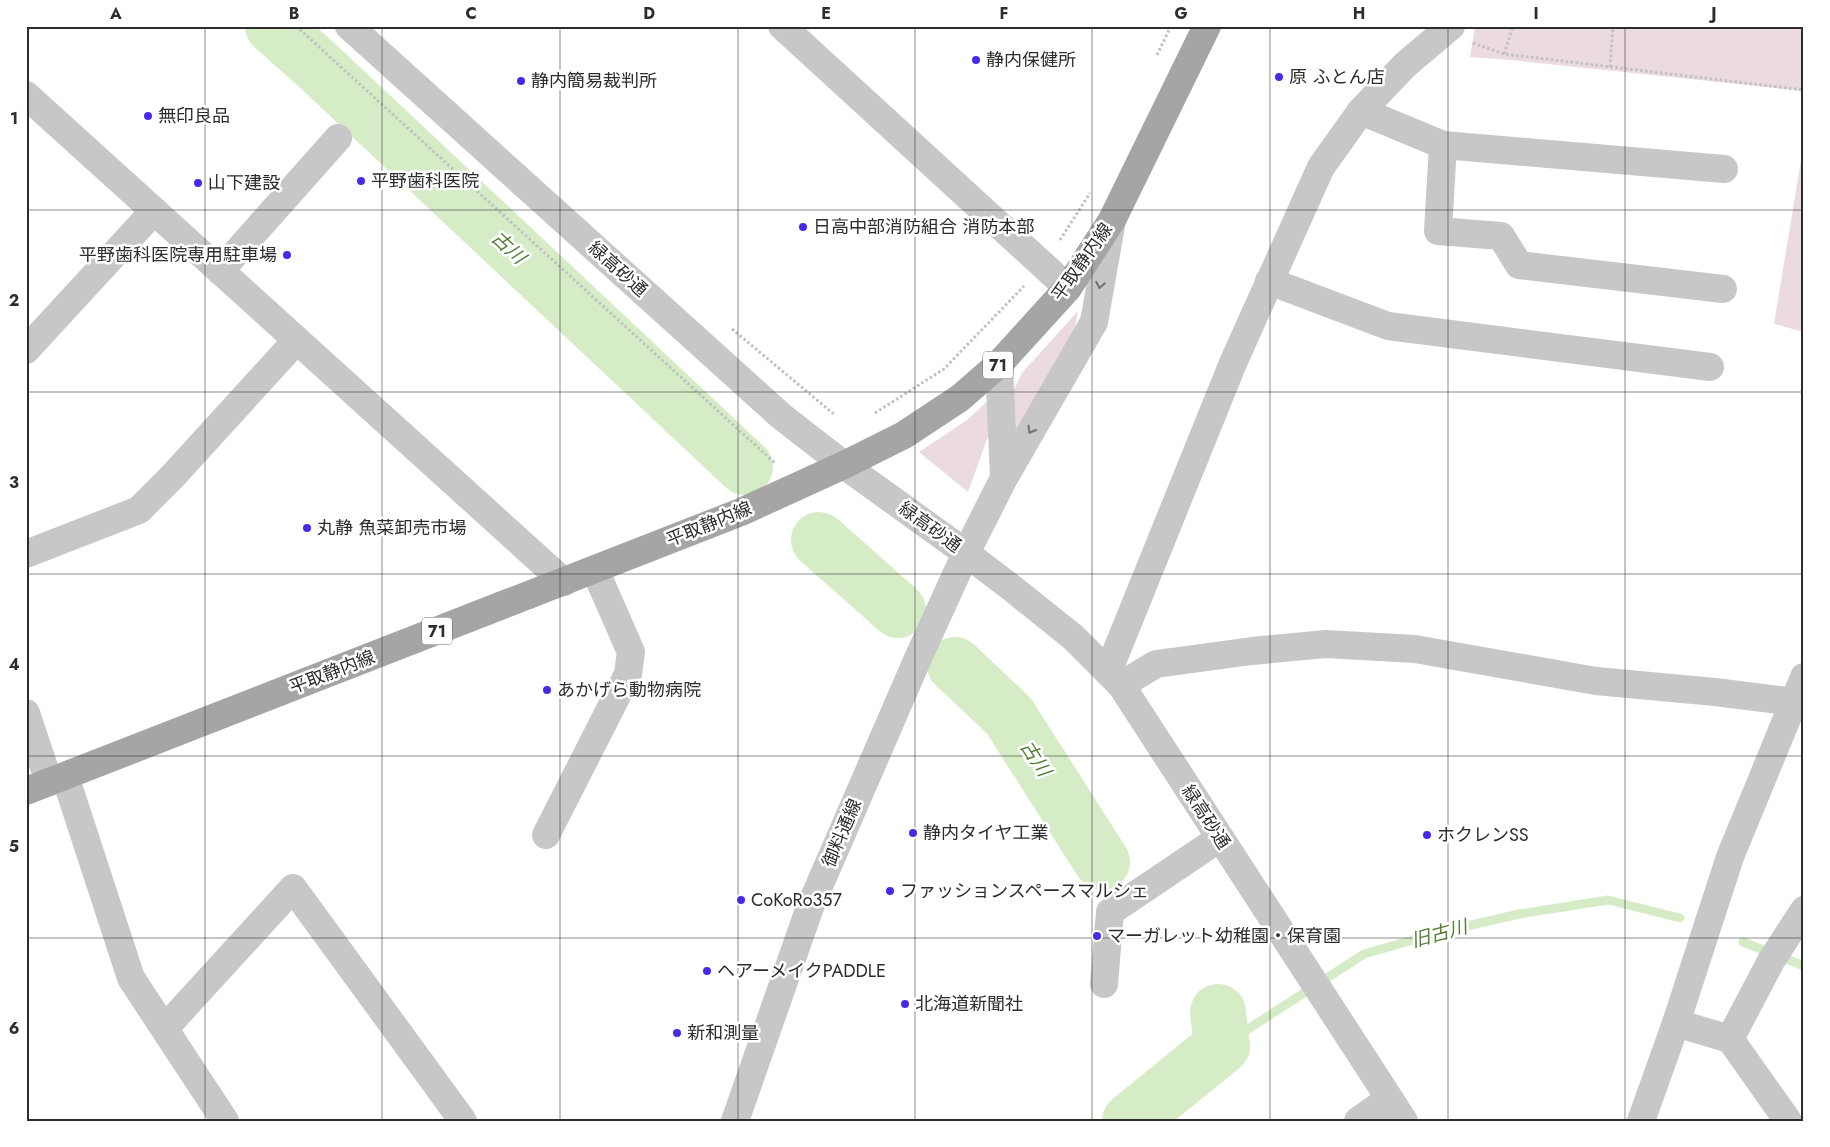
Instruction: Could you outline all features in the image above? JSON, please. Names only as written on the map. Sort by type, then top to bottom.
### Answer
[{"type":"main road","name":"平取静内線","points":[[47,783],[741,512],[904,435],[960,398],[998,364],[1068,288],[1112,220],[1207,26]]},
{"type":"street","name":"緑高砂通","points":[[349,26],[781,416],[844,465],[966,553],[1073,637],[1114,678],[1397,1110]]},
{"type":"street","points":[[782,26],[1068,288]]},
{"type":"street","points":[[1114,678],[1233,364],[1321,167],[1361,111],[1405,65],[1448,29]]},
{"type":"street","points":[[26,95],[564,582]]},
{"type":"street","points":[[1361,111],[1444,145],[1724,169]]},
{"type":"street","points":[[220,272],[338,138]]},
{"type":"street","points":[[1444,145],[1438,232],[1501,236],[1519,265],[1723,289]]},
{"type":"street","points":[[26,350],[154,211]]},
{"type":"street","name":"御料通線","points":[[734,1121],[810,907],[966,553],[1004,478],[1094,322],[1112,220]]},
{"type":"street","points":[[1269,281],[1388,326],[1710,367]]},
{"type":"street","points":[[26,554],[139,510],[172,477],[296,341]]},
{"type":"street","points":[[998,364],[1004,478]]},
{"type":"street","points":[[546,835],[628,674],[631,652],[595,570]]},
{"type":"street","points":[[1114,678],[1156,664],[1252,651],[1326,644],[1415,649],[1596,680],[1798,702]]},
{"type":"street","points":[[1641,1121],[1676,1022],[1730,857],[1798,702],[1804,677]]},
{"type":"street","points":[[26,713],[47,783],[131,978],[225,1121]]},
{"type":"street","points":[[1104,984],[1110,912],[1220,838]]},
{"type":"street","points":[[164,1028],[293,888],[463,1121]]},
{"type":"street","points":[[1730,1039],[1776,953],[1804,910]]},
{"type":"street","points":[[1676,1022],[1730,1039],[1788,1121]]},
{"type":"street","points":[[1358,1121],[1397,1110]]},
{"type":"path","points":[[296,26],[800,485]]},
{"type":"path","points":[[1504,54],[1514,26]]},
{"type":"path","points":[[1610,67],[1613,26]]},
{"type":"path","points":[[1448,29],[1504,54],[1804,90]]},
{"type":"shaded area","points":[[1475,26],[1804,26],[1804,91],[1470,57]]},
{"type":"shaded area","points":[[1804,142],[1804,332],[1774,324]]},
{"type":"shaded area","points":[[1078,311],[1075,327],[1014,445],[1013,391],[1022,373]]},
{"type":"shaded area","points":[[991,398],[990,431],[968,492],[919,452],[967,420]]},
{"type":"waterway","name":"古川","points":[[273,26],[745,467]]},
{"type":"waterway","name":"古川","points":[[819,540],[898,610]]},
{"type":"waterway","name":"古川","points":[[955,665],[1009,716],[1102,862]]},
{"type":"waterway","name":"旧古川","points":[[1222,1046],[1364,954],[1441,932],[1519,914],[1608,900],[1680,918]]},
{"type":"waterway","name":"旧古川","points":[[1743,942],[1804,966]]},
{"type":"waterway","name":"古川","points":[[1130,1121],[1222,1046],[1218,1012]]},
{"type":"place","name":"静内保健所","points":[[976,60]]},
{"type":"place","name":"原 ふとん店","points":[[1279,77]]},
{"type":"place","name":"静内簡易裁判所","points":[[521,81]]},
{"type":"place","name":"無印良品","points":[[148,116]]},
{"type":"place","name":"平野歯科医院","points":[[361,181]]},
{"type":"place","name":"山下建設","points":[[198,183]]},
{"type":"place","name":"日高中部消防組合 消防本部","points":[[803,227]]},
{"type":"place","name":"平野歯科医院専用駐車場","points":[[287,255]]},
{"type":"place","name":"丸静 魚菜卸売市場","points":[[307,528]]},
{"type":"place","name":"あかげら動物病院","points":[[547,690]]},
{"type":"place","name":"静内タイヤ工業","points":[[913,833]]},
{"type":"place","name":"ホクレンSS","points":[[1427,835]]},
{"type":"place","name":"ファッションスペースマルシェ","points":[[890,891]]},
{"type":"place","name":"CoKoRo357","points":[[741,900]]},
{"type":"place","name":"マーガレット幼稚園・保育園","points":[[1097,936]]},
{"type":"place","name":"ヘアーメイクPADDLE","points":[[707,971]]},
{"type":"place","name":"北海道新聞社","points":[[905,1004]]},
{"type":"place","name":"新和測量","points":[[677,1033]]}]
